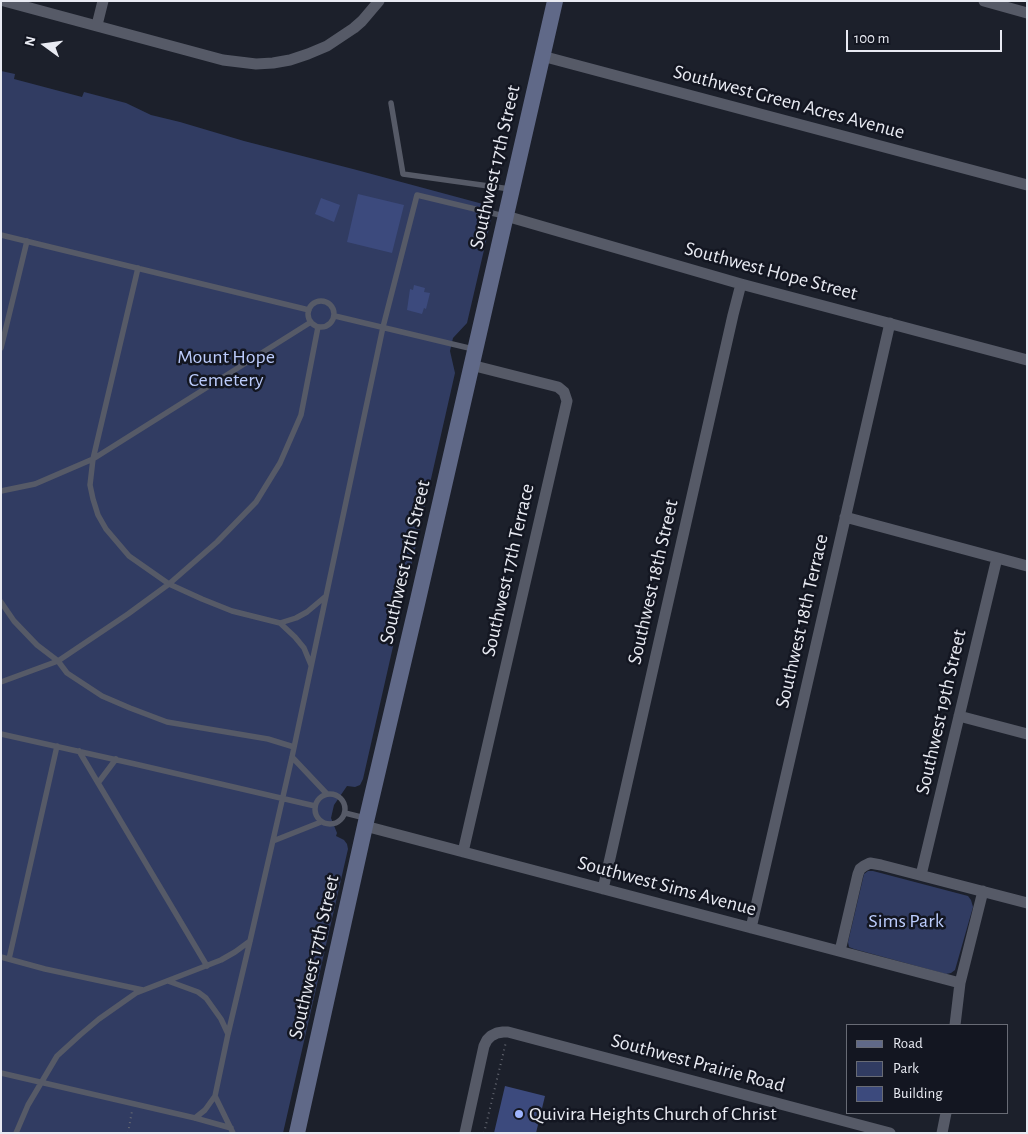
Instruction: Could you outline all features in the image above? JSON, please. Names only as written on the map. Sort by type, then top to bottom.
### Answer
[{"type":"main road","name":"Southwest 17th Street","points":[[297,1133],[366,822],[555,1]]},
{"type":"street","points":[[4,1],[223,60],[256,64],[290,60],[327,46],[354,28],[379,1]]},
{"type":"street","points":[[97,25],[103,1]]},
{"type":"street","points":[[984,1],[1027,13]]},
{"type":"street","name":"Southwest Green Acres Avenue","points":[[542,56],[1027,186]]},
{"type":"street","name":"Southwest Hope Street","points":[[506,216],[741,284],[1027,360]]},
{"type":"street","name":"Southwest 18th Street","points":[[602,889],[741,284]]},
{"type":"street","name":"Southwest 18th Terrace","points":[[750,928],[890,323]]},
{"type":"street","name":"Southwest 17th Terrace","points":[[462,852],[566,401],[564,392],[558,387],[473,357]]},
{"type":"street","points":[[845,517],[1027,566]]},
{"type":"street","name":"Southwest 19th Street","points":[[921,875],[996,558]]},
{"type":"street","points":[[959,716],[1027,734]]},
{"type":"street","name":"Southwest Sims Avenue","points":[[366,822],[462,852],[960,983]]},
{"type":"street","points":[[840,951],[858,874],[860,869],[870,863],[1027,903]]},
{"type":"street","points":[[955,1024],[960,983],[983,891]]},
{"type":"street","name":"Southwest Prairie Road","points":[[502,1034],[508,1032],[890,1133]]},
{"type":"street","points":[[465,1133],[484,1046],[487,1040],[502,1034]]},
{"type":"street","points":[[942,1133],[946,1114]]},
{"type":"lane","points":[[391,103],[403,174],[512,189]]},
{"type":"lane","points":[[196,1118],[205,1110],[215,1096],[294,748],[383,327],[417,195],[506,216]]},
{"type":"lane","points":[[1,235],[309,310]]},
{"type":"lane","points":[[1,348],[27,242]]},
{"type":"lane","points":[[138,268],[93,459],[90,485],[98,516],[106,529],[129,556],[169,584],[232,611],[280,623],[304,648],[311,665]]},
{"type":"lane","points":[[326,301],[333,307],[335,316],[327,326],[318,327],[311,322],[308,314],[314,303],[326,301]]},
{"type":"lane","points":[[335,316],[383,327],[473,357]]},
{"type":"lane","points":[[1,491],[35,484],[93,459],[311,322]]},
{"type":"lane","points":[[1,682],[58,661],[128,614],[169,584],[218,542],[256,502],[280,463],[301,415],[318,327]]},
{"type":"lane","points":[[280,623],[307,612],[326,596]]},
{"type":"lane","points":[[1,602],[14,621],[37,645],[58,661],[67,673],[102,696],[166,722],[268,739],[294,748]]},
{"type":"lane","points":[[1,734],[315,806]]},
{"type":"lane","points":[[9,959],[57,746]]},
{"type":"lane","points":[[79,751],[207,966]]},
{"type":"lane","points":[[292,757],[327,794]]},
{"type":"lane","points":[[98,783],[116,759]]},
{"type":"lane","points":[[327,794],[337,795],[341,798],[344,803],[345,813],[343,818],[330,825],[321,822],[315,813],[318,799],[327,794]]},
{"type":"lane","points":[[345,813],[366,822]]},
{"type":"lane","points":[[273,841],[321,822]]},
{"type":"lane","points":[[16,1133],[28,1105],[58,1056],[99,1019],[136,993],[222,960],[250,940]]},
{"type":"lane","points":[[1,957],[45,969],[144,990]]},
{"type":"lane","points":[[168,980],[198,992],[206,998],[222,1019],[228,1034]]},
{"type":"lane","points":[[1,1073],[196,1118],[232,1130]]},
{"type":"lane","points":[[215,1096],[232,1130]]},
{"type":"path","points":[[484,1133],[502,1034]]},
{"type":"path","points":[[128,1133],[134,1103]]},
{"type":"green space","name":"Mount Hope Cemetery","points":[[1,71],[15,74],[14,79],[82,97],[84,92],[126,103],[151,115],[494,207],[467,323],[453,338],[450,351],[455,373],[363,779],[360,785],[355,787],[347,786],[334,805],[331,818],[337,833],[336,836],[344,840],[348,849],[283,1133],[1,1133]]},
{"type":"green space","name":"Sims Park","points":[[868,871],[968,896],[973,907],[955,970],[946,974],[849,947],[848,942],[864,874]]},
{"type":"building","points":[[358,194],[404,205],[392,253],[347,242]]},
{"type":"building","points":[[321,198],[340,205],[334,222],[315,214]]},
{"type":"building","points":[[414,285],[425,288],[424,292],[430,293],[426,309],[424,308],[422,314],[407,310],[410,289],[413,290]]},
{"type":"building","name":"Quivira Heights Church of Christ","points":[[505,1086],[545,1096],[536,1133],[494,1133]]},
{"type":"place","name":"Quivira Heights Church of Christ","points":[[519,1114]]}]
